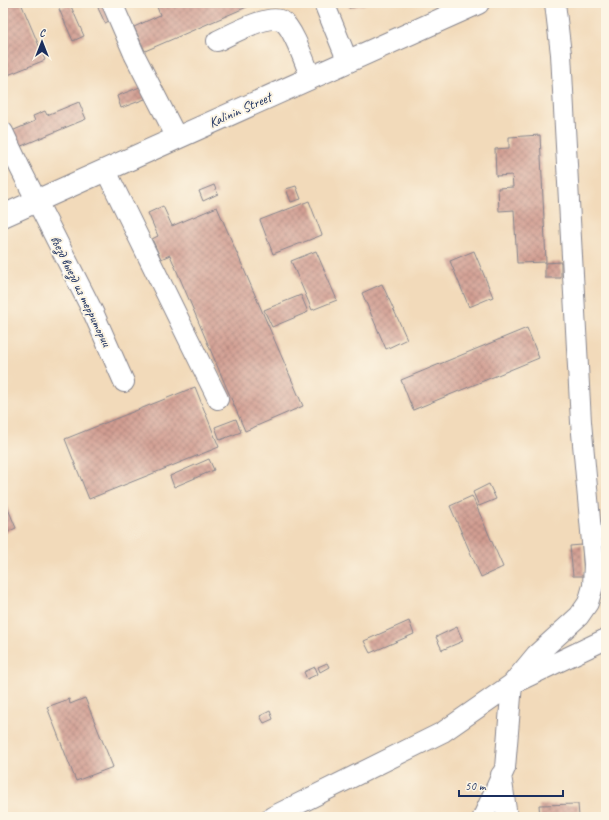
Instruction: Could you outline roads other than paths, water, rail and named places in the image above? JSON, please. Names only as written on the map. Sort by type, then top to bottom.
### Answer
[{"type":"main road","name":"Kalinin Street","points":[[3,216],[478,3]]},
{"type":"street","points":[[112,3],[135,56],[177,138]]},
{"type":"street","points":[[324,3],[348,62]]},
{"type":"street","points":[[483,817],[505,768],[512,684],[536,655],[579,616],[588,603],[593,586],[594,564],[581,422],[561,54],[555,3]]},
{"type":"street","points":[[216,41],[264,20],[274,19],[282,21],[292,33],[312,78]]},
{"type":"street","name":"въезд выезд из территории","points":[[3,132],[36,201],[93,312],[124,382]]},
{"type":"street","points":[[106,171],[218,399]]},
{"type":"street","points":[[272,817],[444,732],[512,684],[606,639]]},
{"type":"street","points":[[501,775],[507,817]]}]
